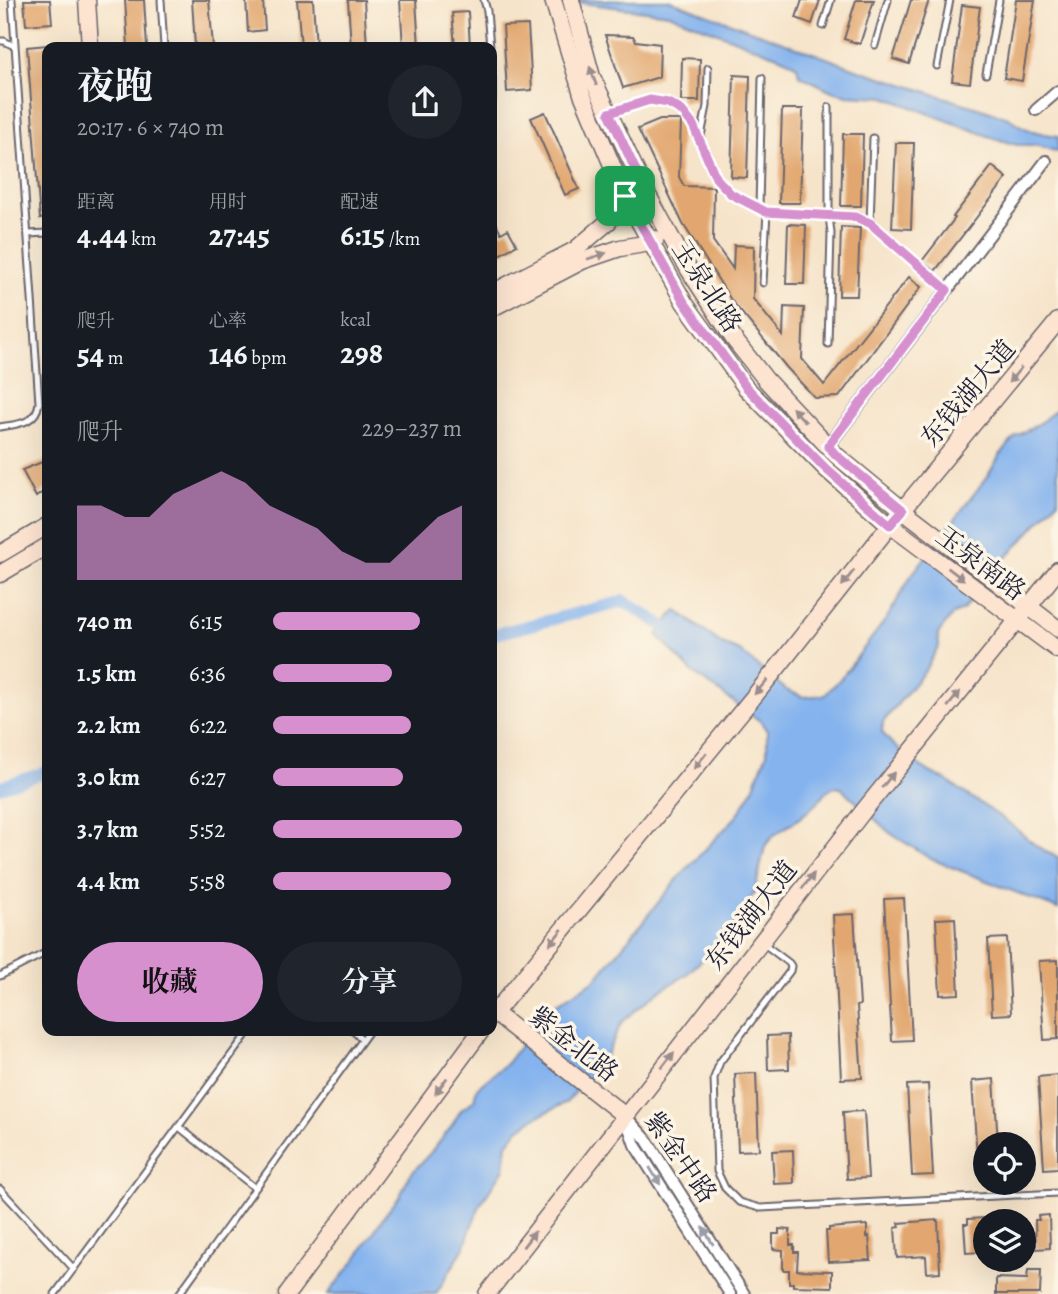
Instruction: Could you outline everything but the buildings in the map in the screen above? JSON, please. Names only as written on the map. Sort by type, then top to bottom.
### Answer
[{"type":"street","points":[[87,0],[90,42]]},
{"type":"street","name":"玉泉北路","points":[[553,2],[582,93],[625,196],[684,302],[746,387],[826,469],[909,539]]},
{"type":"street","name":"玉泉北路","points":[[573,5],[592,77],[644,188],[689,270],[733,338],[766,380],[836,455],[923,525]]},
{"type":"street","points":[[1036,110],[1058,91]]},
{"type":"street","points":[[828,446],[1046,161]]},
{"type":"street","points":[[497,290],[575,250],[609,221],[625,196],[644,188]]},
{"type":"street","points":[[497,304],[582,261],[620,248],[650,243],[668,233]]},
{"type":"street","name":"东钱湖大道","points":[[497,1008],[1058,321]]},
{"type":"street","name":"玉泉南路","points":[[923,525],[1058,629]]},
{"type":"street","points":[[0,554],[42,529]]},
{"type":"street","name":"玉泉南路","points":[[909,539],[1058,650]]},
{"type":"street","points":[[0,573],[42,549]]},
{"type":"street","name":"东钱湖大道","points":[[488,1294],[761,941],[1058,570]]},
{"type":"street","name":"紫金北路","points":[[497,1016],[625,1116]]},
{"type":"street","points":[[287,1294],[477,1036]]},
{"type":"street","name":"紫金中路","points":[[625,1116],[635,1145],[730,1294]]},
{"type":"street","name":"紫金中路","points":[[625,1116],[646,1139],[669,1173],[744,1294]]},
{"type":"lane","points":[[0,427],[24,423],[38,411],[39,403],[12,0]]},
{"type":"lane","points":[[161,0],[164,42]]},
{"type":"lane","points":[[484,0],[490,42]]},
{"type":"lane","points":[[823,26],[831,0]]},
{"type":"lane","points":[[875,45],[888,0]]},
{"type":"lane","points":[[937,66],[950,0]]},
{"type":"lane","points":[[986,74],[999,0]]},
{"type":"lane","points":[[0,41],[14,47]]},
{"type":"lane","points":[[700,141],[707,106],[708,68]]},
{"type":"lane","points":[[759,208],[762,78]]},
{"type":"lane","points":[[609,113],[650,100],[668,103],[682,111],[693,125],[716,178],[731,194],[766,212],[855,217],[870,223],[947,290]]},
{"type":"lane","points":[[828,344],[831,233],[829,107]]},
{"type":"lane","points":[[870,223],[873,138]]},
{"type":"lane","points":[[763,283],[766,212]]},
{"type":"lane","points":[[28,234],[42,233]]},
{"type":"lane","points":[[761,941],[789,963],[790,971],[720,1062],[714,1078],[718,1171],[725,1188],[739,1202],[760,1208],[1058,1193]]},
{"type":"lane","points":[[0,976],[42,955]]},
{"type":"lane","points":[[55,1294],[245,1036]]},
{"type":"lane","points":[[359,1036],[362,1039]]},
{"type":"lane","points":[[179,1294],[365,1036]]},
{"type":"lane","points":[[179,1127],[255,1188]]},
{"type":"lane","points":[[0,1189],[74,1269]]},
{"type":"water","points":[[558,0],[669,0],[859,70],[1009,118],[1032,131],[1058,136],[1058,152],[1036,145],[1017,145],[996,139],[885,97],[847,95],[832,91],[799,75],[797,66],[785,59],[669,14]]},
{"type":"water","points":[[1058,408],[1058,501],[963,610],[953,614],[938,634],[939,646],[924,672],[883,722],[882,732],[911,759],[998,815],[1036,846],[1058,857],[1058,909],[931,859],[890,833],[841,788],[834,787],[801,817],[773,836],[765,846],[755,891],[728,935],[686,975],[658,992],[622,1022],[604,1060],[567,1102],[533,1119],[519,1129],[507,1144],[504,1169],[480,1205],[465,1246],[436,1294],[328,1294],[400,1196],[409,1176],[433,1150],[461,1110],[474,1100],[477,1088],[507,1063],[538,1022],[555,1005],[595,980],[680,876],[737,816],[752,791],[767,753],[767,731],[760,721],[692,672],[657,635],[676,610],[722,644],[740,651],[786,690],[804,697],[825,695],[887,618],[911,576],[987,477],[1000,455],[1015,437],[1040,423]]},
{"type":"waterway","points":[[497,634],[624,601],[676,636]]},
{"type":"waterway","points":[[0,787],[42,774]]},
{"type":"route","points":[[650,100],[668,103],[682,111],[693,125],[716,178],[731,194],[766,212],[855,217],[870,223],[947,290],[828,446],[903,510],[890,525],[826,469],[746,387],[684,302],[625,196],[644,188],[609,113],[650,100]]}]
